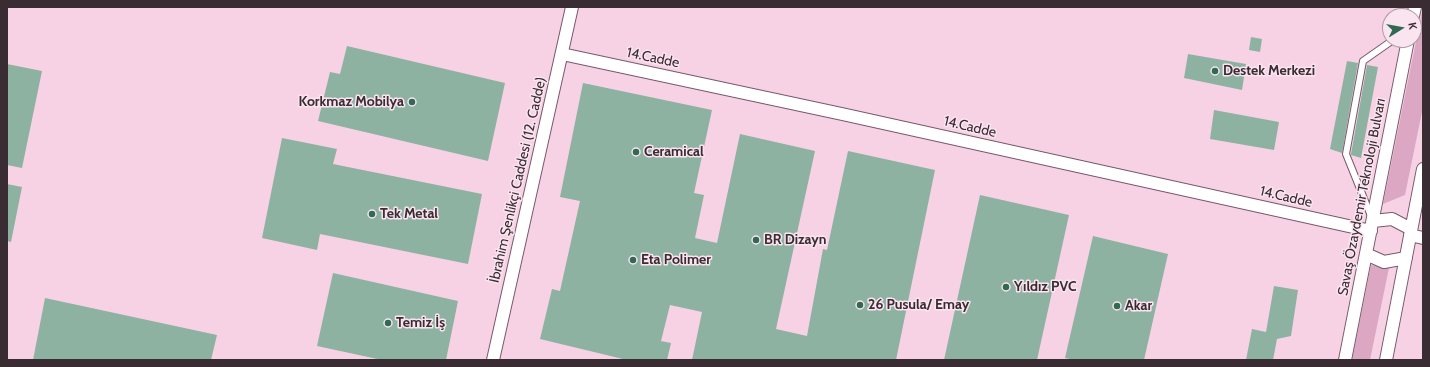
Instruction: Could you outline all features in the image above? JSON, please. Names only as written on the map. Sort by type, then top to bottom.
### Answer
[{"type":"street","name":"İbrahim Şenlikçi Caddesi (12. Cadde)","points":[[493,360],[572,7]]},
{"type":"street","name":"Savaş Özaydemir Teknoloji Bulvarı","points":[[1345,360],[1406,48]]},
{"type":"street","name":"14.Cadde","points":[[562,54],[1372,226]]},
{"type":"street","points":[[1386,360],[1423,169]]},
{"type":"street","points":[[1372,226],[1392,219],[1423,238]]},
{"type":"street","points":[[1366,254],[1384,262],[1406,258]]},
{"type":"lane","points":[[1372,226],[1346,154],[1363,61],[1382,48]]},
{"type":"shaded area","points":[[1423,7],[1423,107],[1405,195],[1383,204],[1415,48],[1422,48]]},
{"type":"shaded area","points":[[1371,265],[1389,268],[1370,360],[1352,360]]},
{"type":"building","points":[[1251,37],[1262,39],[1260,52],[1249,50]]},
{"type":"building","name":"Korkmaz Mobilya","points":[[347,46],[505,83],[488,161],[318,121],[330,72],[340,74]]},
{"type":"building","name":"Destek Merkezi","points":[[1188,54],[1246,64],[1242,90],[1184,78]]},
{"type":"building","points":[[1347,61],[1358,63],[1342,153],[1330,149]]},
{"type":"building","points":[[7,64],[42,71],[22,168],[7,165]]},
{"type":"building","points":[[1367,65],[1378,67],[1361,158],[1351,154]]},
{"type":"building","points":[[583,83],[712,110],[694,193],[704,195],[695,238],[717,243],[740,134],[815,151],[776,329],[807,336],[823,249],[827,250],[848,151],[935,170],[896,360],[692,360],[702,312],[670,305],[661,341],[671,343],[667,360],[627,360],[540,339],[552,289],[560,291],[580,201],[560,197]]},
{"type":"building","name":"Destek Merkezi","points":[[1214,110],[1279,122],[1274,150],[1210,139]]},
{"type":"building","name":"Tek Metal","points":[[282,138],[337,149],[333,164],[482,194],[468,264],[320,234],[317,250],[262,238]]},
{"type":"building","points":[[7,184],[22,187],[11,242],[7,241]]},
{"type":"building","name":"Yıldız PVC","points":[[980,195],[1069,215],[1037,360],[944,360]]},
{"type":"building","name":"Akar","points":[[1093,236],[1168,254],[1144,360],[1074,360],[1065,358]]},
{"type":"building","name":"Temiz İş","points":[[333,273],[458,301],[446,360],[382,360],[317,346]]},
{"type":"building","points":[[1274,286],[1298,290],[1291,336],[1277,339],[1273,360],[1246,360],[1252,329],[1266,332]]},
{"type":"building","points":[[45,298],[217,335],[211,360],[33,360]]},
{"type":"place","name":"Destek Merkezi","points":[[1215,71]]},
{"type":"place","name":"Korkmaz Mobilya","points":[[412,102]]},
{"type":"place","name":"Ceramical","points":[[636,152]]},
{"type":"place","name":"Tek Metal","points":[[372,214]]},
{"type":"place","name":"BR Dizayn","points":[[756,240]]},
{"type":"place","name":"Eta Polimer","points":[[633,260]]},
{"type":"place","name":"Yıldız PVC","points":[[1006,287]]},
{"type":"place","name":"26 Pusula/ Emay","points":[[860,305]]},
{"type":"place","name":"Akar","points":[[1117,306]]},
{"type":"place","name":"Temiz İş","points":[[388,323]]}]
